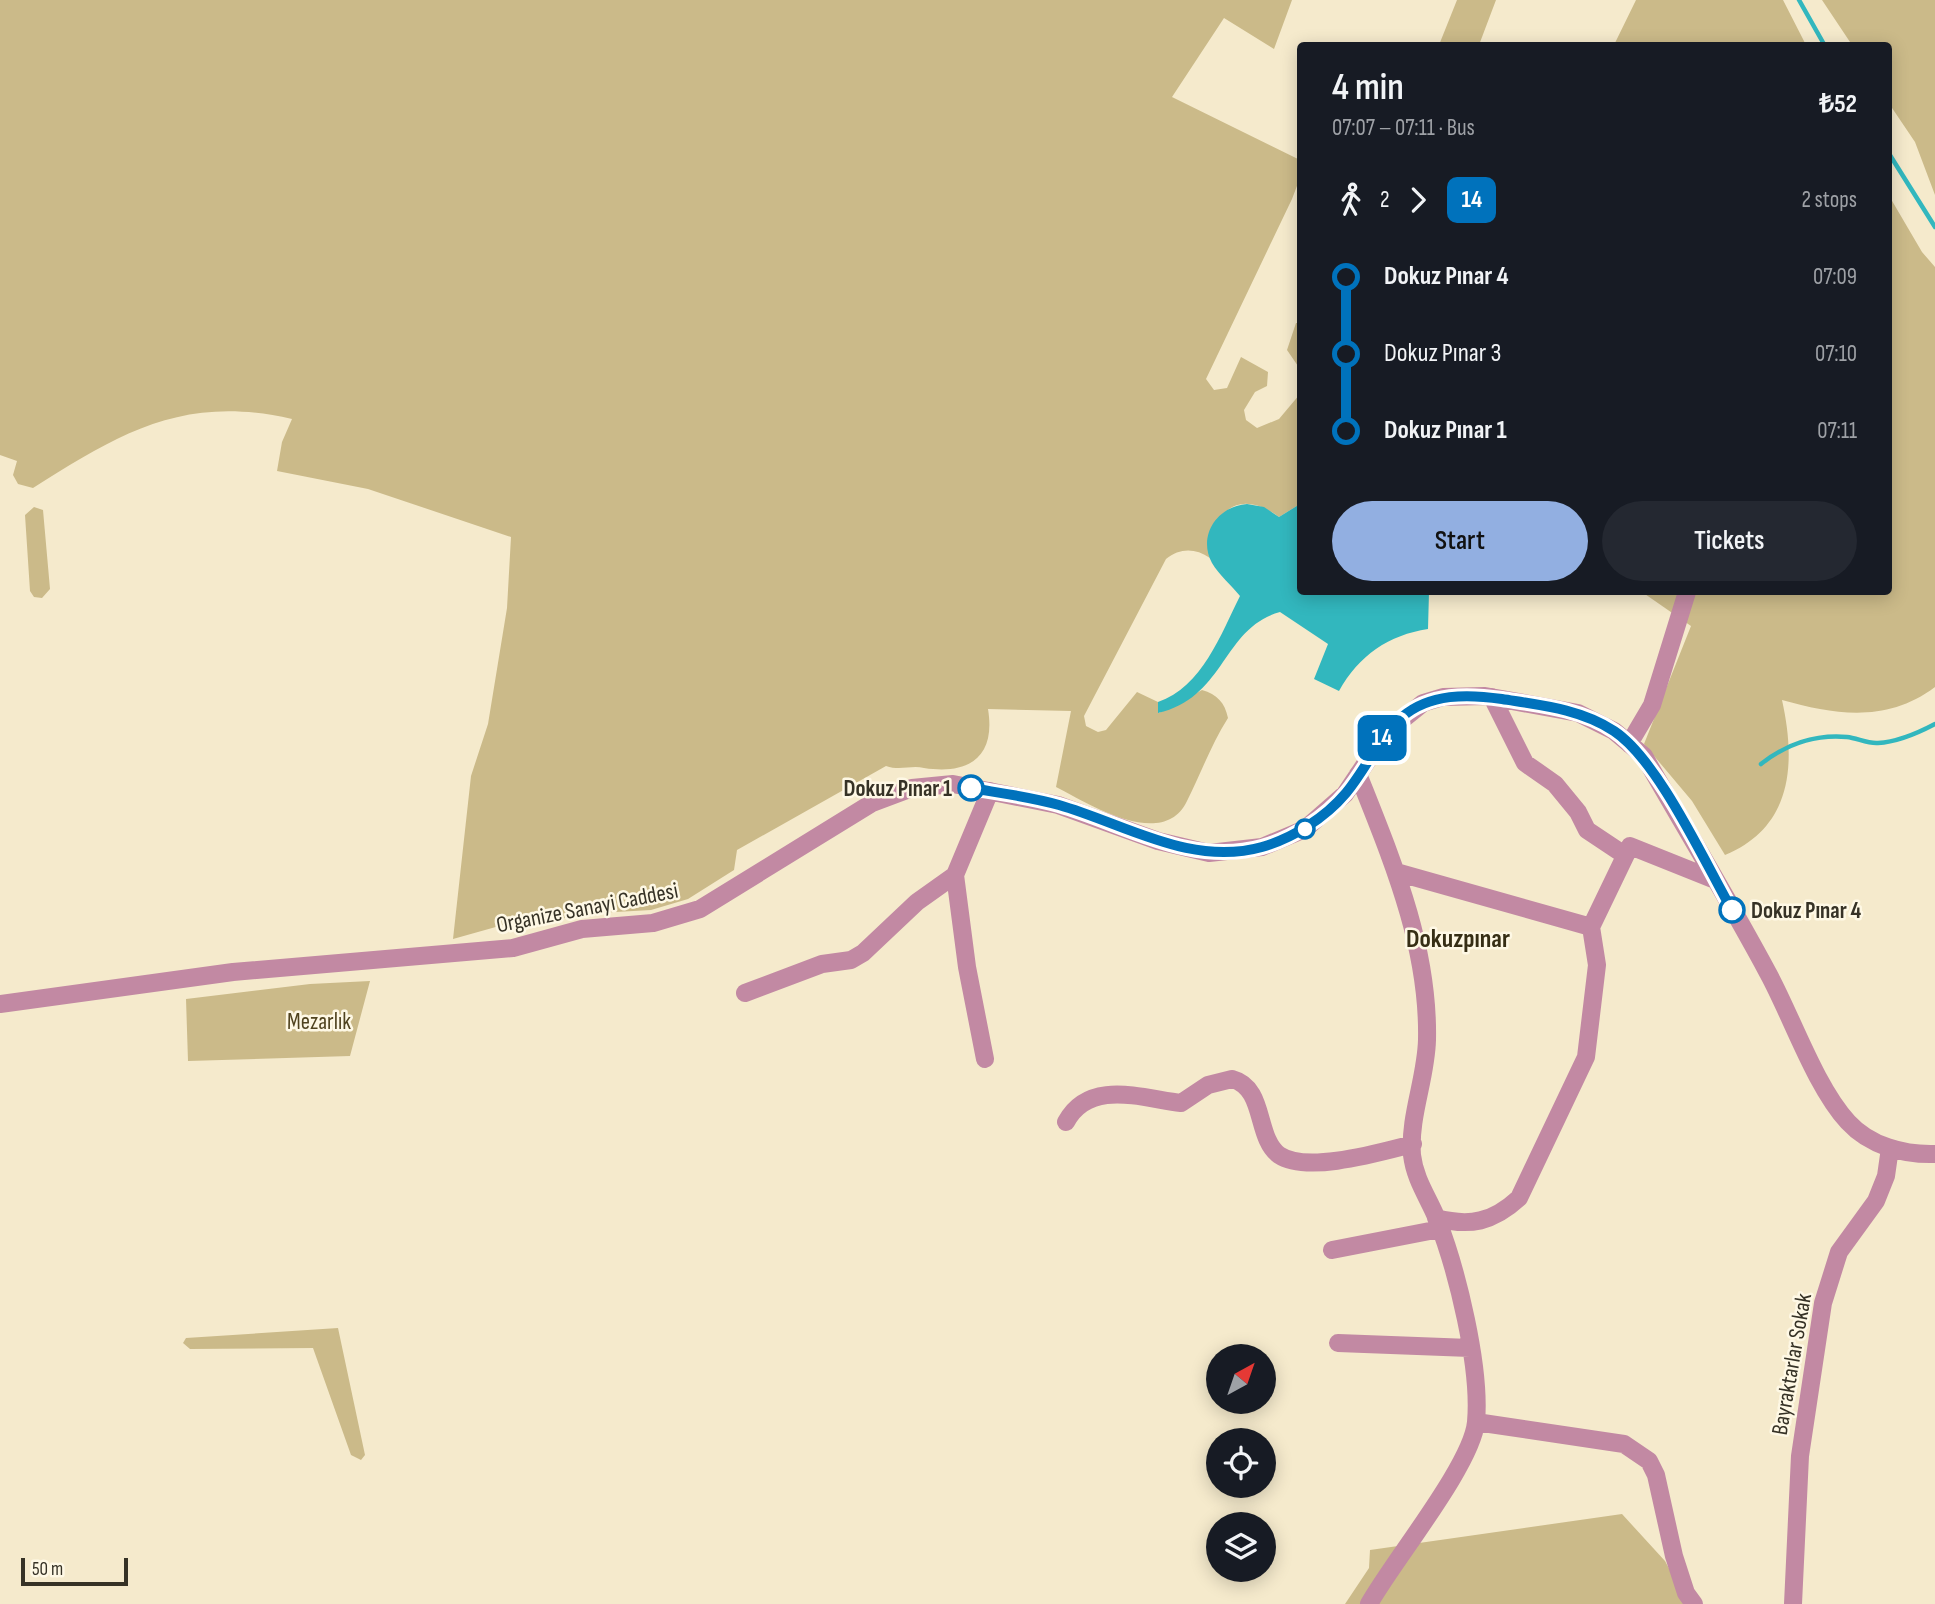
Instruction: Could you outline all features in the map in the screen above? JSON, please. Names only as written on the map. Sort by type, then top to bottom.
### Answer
[{"type":"street","points":[[1629,744],[1652,705],[1686,595]]},
{"type":"street","name":"Organize Sanayi Caddesi","points":[[0,1004],[233,972],[513,948],[582,929],[653,923],[700,909],[872,803],[912,788],[953,784],[1058,805],[1158,841],[1209,853],[1262,847],[1305,829],[1345,794],[1386,733],[1423,703],[1443,697],[1492,698],[1578,713],[1614,731],[1644,756],[1768,972],[1832,1100],[1849,1123],[1872,1141],[1899,1152],[1935,1154]]},
{"type":"street","points":[[1492,698],[1525,763],[1555,784],[1578,812],[1587,830],[1623,854]]},
{"type":"street","points":[[1359,775],[1396,872],[1421,955],[1426,1029],[1413,1144],[1420,1189],[1438,1224],[1458,1285],[1470,1348],[1476,1422],[1457,1468],[1369,1604]]},
{"type":"street","points":[[985,1059],[967,967],[955,875],[990,791]]},
{"type":"street","points":[[1332,1250],[1438,1224],[1481,1223],[1502,1214],[1519,1198],[1586,1057],[1597,965],[1591,927],[1623,854],[1630,846],[1715,880]]},
{"type":"street","points":[[1396,872],[1591,927]]},
{"type":"street","points":[[745,993],[822,964],[850,960],[863,953],[917,902],[955,875]]},
{"type":"street","points":[[1066,1122],[1072,1111],[1090,1097],[1113,1095],[1181,1103],[1208,1085],[1232,1079],[1248,1089],[1274,1150],[1287,1159],[1336,1160],[1413,1144]]},
{"type":"street","name":"Bayraktarlar Sokak","points":[[1793,1604],[1800,1456],[1824,1303],[1839,1252],[1876,1201],[1886,1176],[1889,1148]]},
{"type":"street","points":[[1338,1343],[1470,1348]]},
{"type":"street","points":[[1476,1422],[1624,1444],[1638,1450],[1649,1461],[1657,1475],[1674,1556],[1686,1593],[1695,1604]]},
{"type":"green space","points":[[0,0],[1292,0],[1274,49],[1224,18],[1172,97],[1297,159],[1297,186],[1292,199],[1206,379],[1214,390],[1227,388],[1241,357],[1268,372],[1267,386],[1255,392],[1244,410],[1246,420],[1257,428],[1279,419],[1297,398],[1297,506],[1279,517],[1259,506],[1240,504],[1232,507],[1225,512],[1214,532],[1210,558],[1199,552],[1188,551],[1166,559],[1084,716],[1086,726],[1098,732],[1106,730],[1137,692],[1158,702],[1159,713],[1202,690],[1216,697],[1225,708],[1228,718],[1187,801],[1176,815],[1161,822],[1144,823],[1125,819],[1056,787],[1071,711],[988,709],[988,739],[976,759],[954,768],[886,766],[737,850],[734,870],[688,899],[651,910],[580,914],[539,925],[524,919],[453,939],[471,776],[488,724],[507,608],[511,537],[368,489],[277,471],[282,442],[292,419],[253,413],[186,415],[125,435],[33,488],[18,484],[13,475],[17,461],[0,455]]},
{"type":"green space","points":[[1457,0],[1496,0],[1480,42],[1440,42]]},
{"type":"green space","points":[[1636,0],[1783,0],[1804,42],[1615,42]]},
{"type":"green space","points":[[1822,0],[1935,0],[1935,195],[1915,142],[1892,108],[1892,42],[1850,42]]},
{"type":"green space","points":[[1892,201],[1922,252],[1935,267],[1935,687],[1917,699],[1898,706],[1861,713],[1822,709],[1782,700],[1789,747],[1784,791],[1777,810],[1765,828],[1748,843],[1725,855],[1692,801],[1644,744],[1691,626],[1646,595],[1892,595]]},
{"type":"green space","points":[[1296,323],[1297,323],[1297,365],[1287,350]]},
{"type":"green space","points":[[34,507],[43,510],[50,589],[42,598],[34,597],[30,591],[25,515]]},
{"type":"green space","name":"Mezarlık","points":[[370,981],[350,1056],[188,1061],[186,999],[310,984]]},
{"type":"green space","points":[[338,1328],[365,1455],[361,1460],[351,1455],[313,1348],[190,1349],[183,1343],[186,1338]]},
{"type":"green space","points":[[1622,1514],[1665,1561],[1688,1604],[1345,1604],[1369,1568],[1370,1550]]},
{"type":"water","points":[[1247,504],[1264,507],[1279,517],[1297,506],[1297,595],[1429,595],[1428,629],[1400,636],[1376,649],[1356,667],[1339,691],[1314,679],[1328,644],[1280,612],[1261,620],[1246,632],[1198,693],[1180,705],[1158,713],[1158,702],[1187,684],[1208,658],[1240,596],[1212,563],[1207,542],[1219,516],[1237,506]]},
{"type":"waterway","points":[[1799,0],[1823,42]]},
{"type":"waterway","points":[[1892,158],[1935,227]]},
{"type":"waterway","points":[[1761,764],[1790,746],[1812,739],[1847,737],[1878,743],[1893,741],[1935,724]]},
{"type":"bus line","name":"14","points":[[971,788],[1058,805],[1158,841],[1209,853],[1262,847],[1305,829],[1345,794],[1386,733],[1406,714],[1423,703],[1443,697],[1485,696],[1578,713],[1614,731],[1644,756],[1732,910]]},
{"type":"place","name":"Dokuz Pınar 1","points":[[971,788]]},
{"type":"place","name":"Dokuz Pınar 4","points":[[1732,910]]},
{"type":"district","name":"Dokuzpınar","points":[[1458,938]]}]
